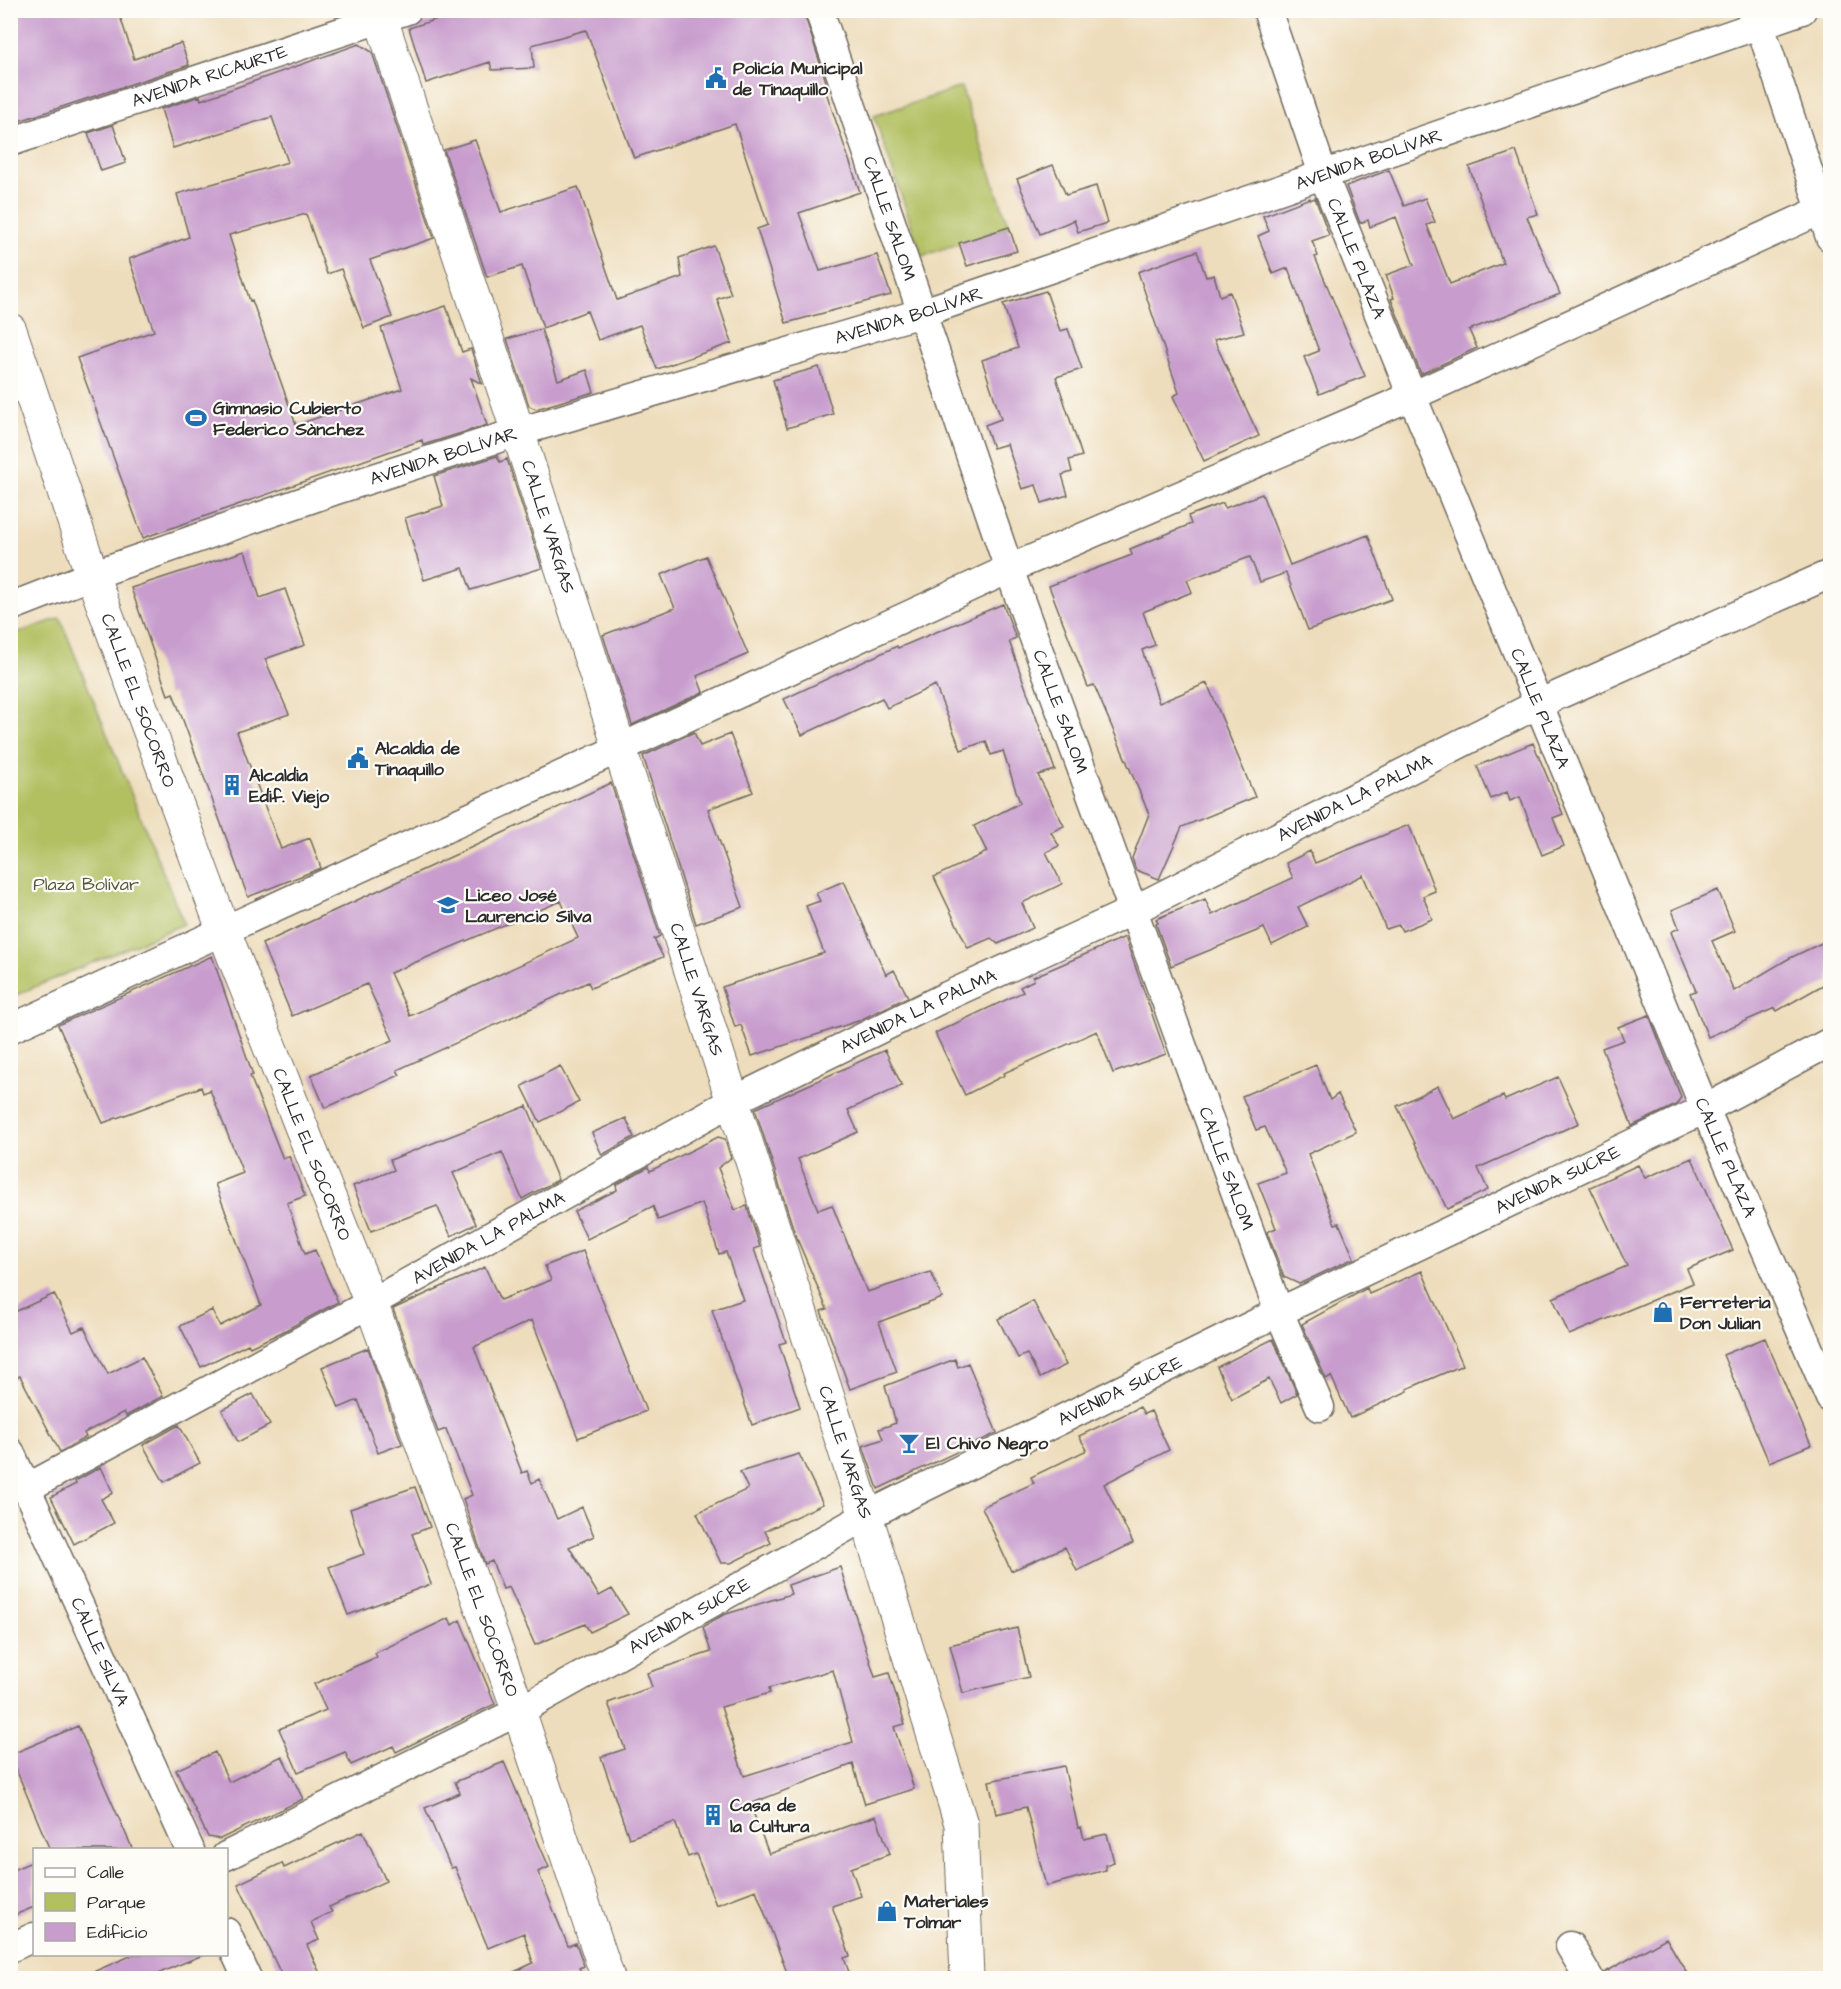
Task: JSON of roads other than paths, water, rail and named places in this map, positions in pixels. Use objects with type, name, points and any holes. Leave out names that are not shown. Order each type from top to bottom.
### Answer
[{"type":"street","name":"CALLE SALOM","points":[[819,10],[924,312],[1009,568],[1280,1312],[1320,1407]]},
{"type":"street","name":"CALLE PLAZA","points":[[1267,10],[1324,177],[1412,396],[1705,1110],[1830,1398]]},
{"type":"street","name":"AVENIDA BOLÍVAR","points":[[10,607],[93,575],[333,491],[518,432],[924,312],[1324,177],[1757,18],[1802,10]]},
{"type":"street","name":"AVENIDA RICAURTE","points":[[10,142],[388,13]]},
{"type":"street","name":"CALLE VARGAS","points":[[388,13],[518,432],[731,1102],[866,1516],[961,1824],[967,1978]]},
{"type":"street","points":[[1757,18],[1826,208],[1830,237]]},
{"type":"street","points":[[10,1029],[223,929],[619,750],[1009,568],[1412,396],[1826,208]]},
{"type":"street","name":"CALLE EL SOCORRO","points":[[10,330],[93,575],[223,929],[370,1303],[519,1711],[608,1978]]},
{"type":"street","name":"AVENIDA LA PALMA","points":[[27,1488],[370,1303],[731,1102],[946,996],[1132,910],[1538,704],[1830,574]]},
{"type":"street","name":"AVENIDA SUCRE","points":[[228,1855],[519,1711],[866,1516],[1280,1312],[1705,1110],[1830,1042]]},
{"type":"street","name":"CALLE SILVA","points":[[10,1452],[189,1848]]},
{"type":"street","points":[[228,1936],[247,1978]]},
{"type":"street","points":[[10,1948],[33,1937]]},
{"type":"street","points":[[1570,1946],[1589,1978]]},
{"type":"place","name":"Policía Municipal de Tinaquillo","points":[[716,78]]},
{"type":"place","name":"Gimnasio Cubierto Federico Sànchez","points":[[196,418]]},
{"type":"place","name":"Alcaldia de Tinaquillo","points":[[358,758]]},
{"type":"place","name":"Alcaldia Edif. Viejo","points":[[232,785]]},
{"type":"place","name":"Liceo José Laurencio Silva","points":[[448,905]]},
{"type":"place","name":"Ferreteria Don Julian","points":[[1663,1312]]},
{"type":"place","name":"El Chivo Negro","points":[[909,1443]]},
{"type":"place","name":"Casa de la Cultura","points":[[713,1815]]},
{"type":"place","name":"Materiales Tolmar","points":[[887,1911]]},
{"type":"park label","name":"Plaza Bolívar","points":[[86,884]]}]
